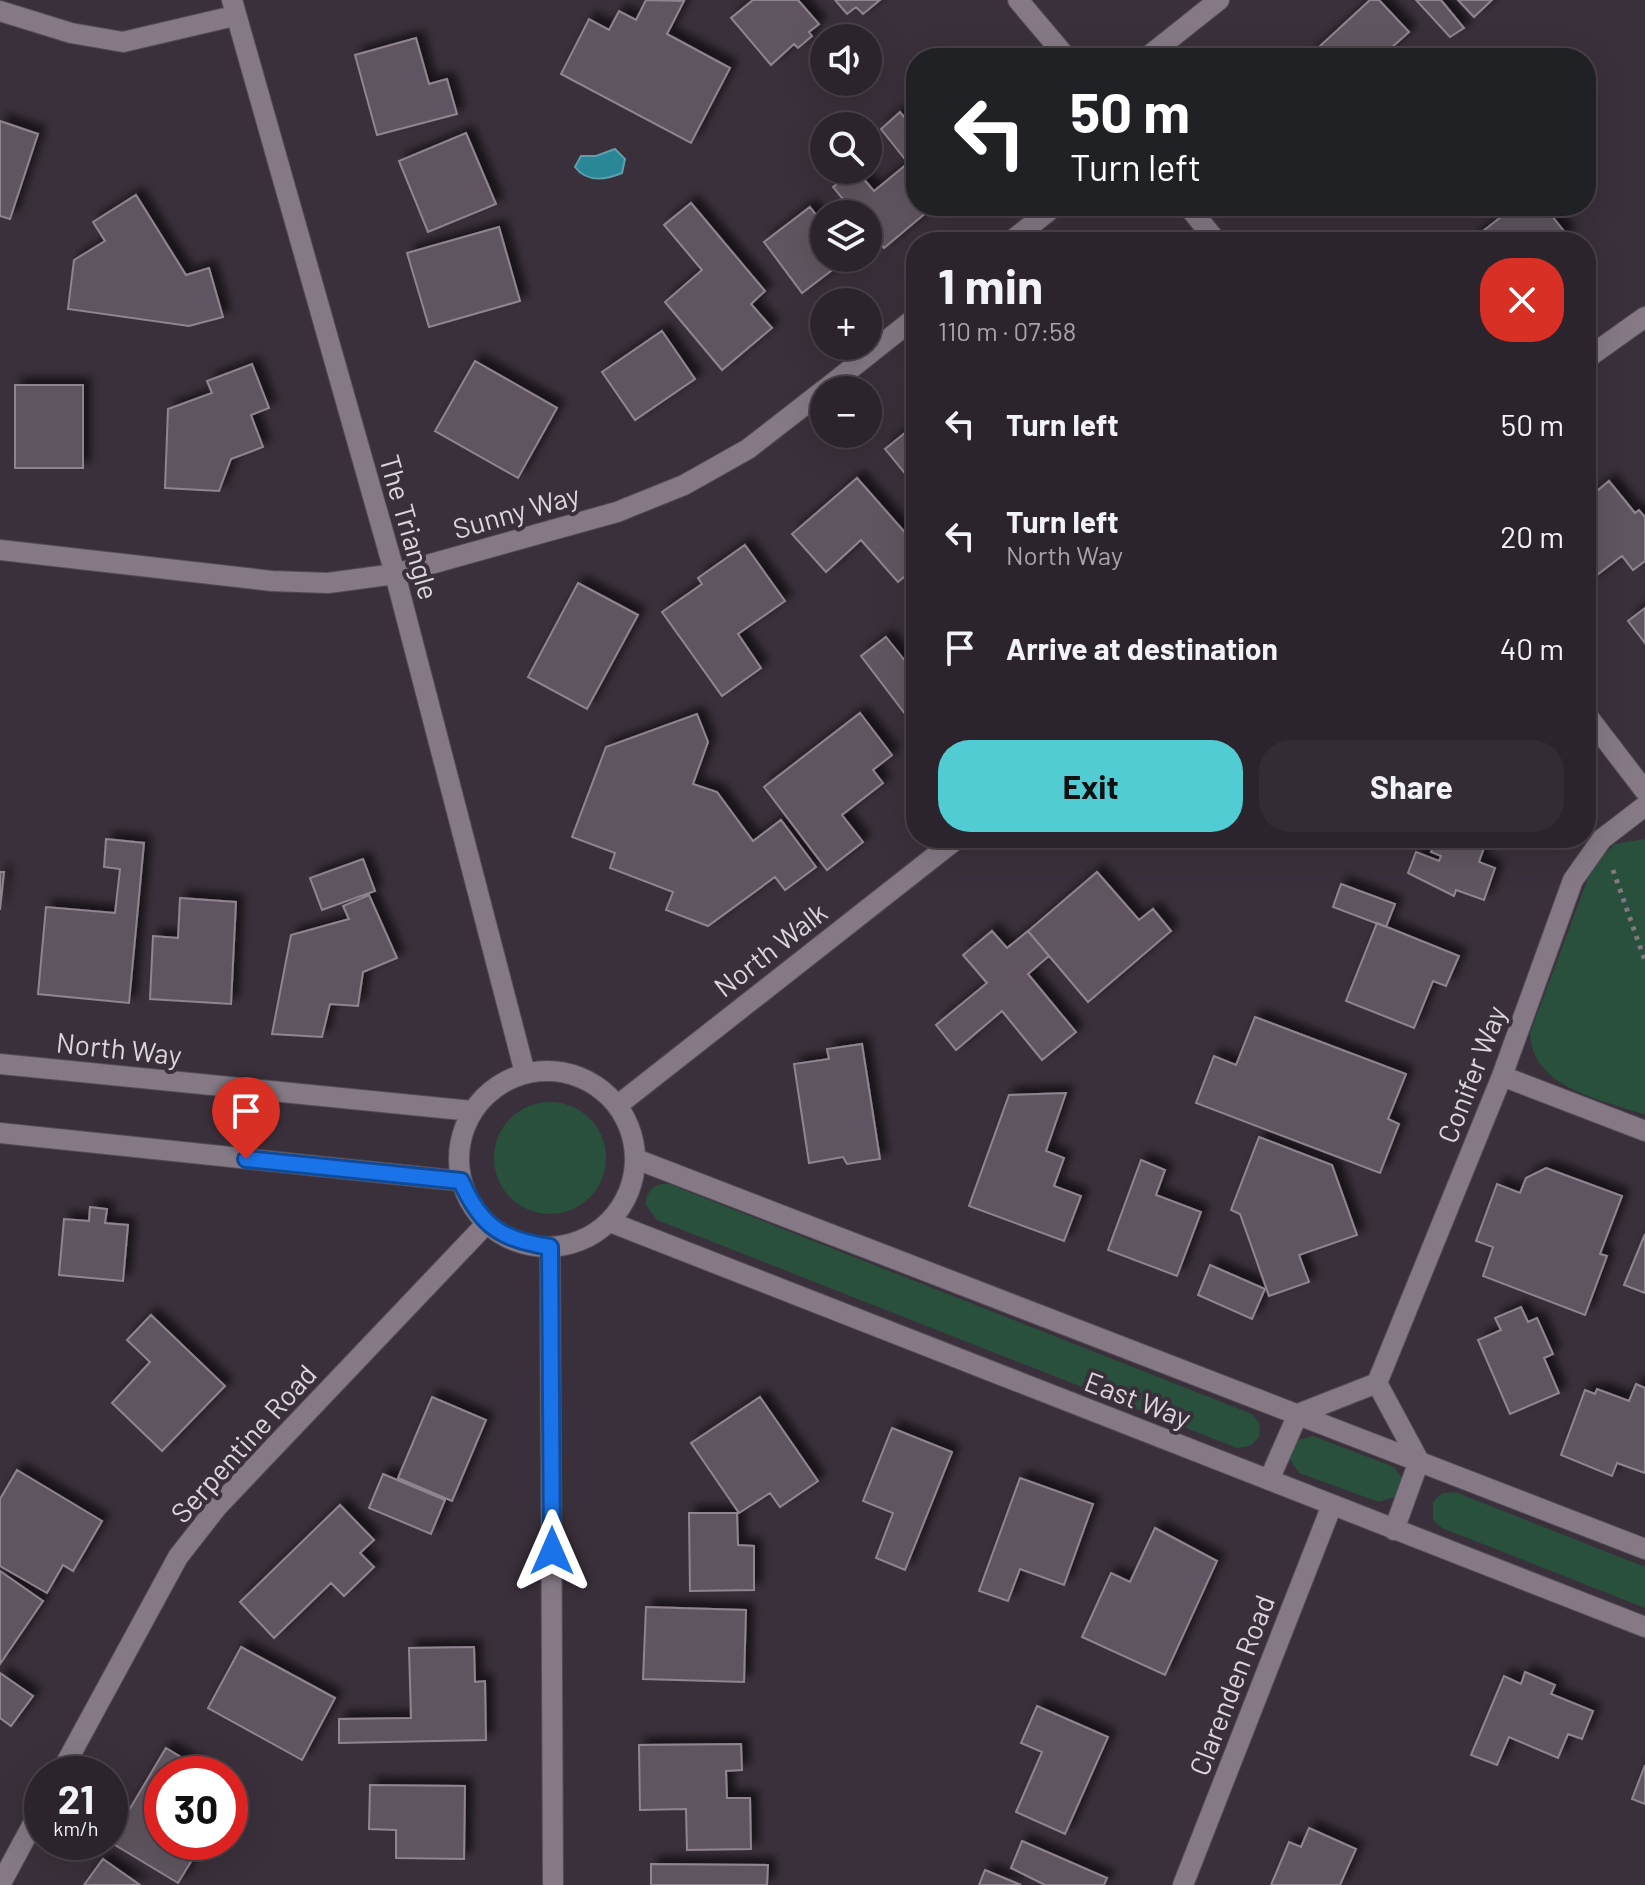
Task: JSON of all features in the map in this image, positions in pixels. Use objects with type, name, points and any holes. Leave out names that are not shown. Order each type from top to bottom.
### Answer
[{"type":"street","points":[[1018,0],[1059,48]]},
{"type":"street","points":[[1159,48],[1219,0]]},
{"type":"street","points":[[0,11],[71,33],[123,42],[233,8]]},
{"type":"street","name":"The Triangle","points":[[233,8],[395,574],[525,1073]]},
{"type":"street","points":[[1022,232],[1042,216]]},
{"type":"street","points":[[1196,216],[1209,232]]},
{"type":"street","points":[[1596,352],[1645,317]]},
{"type":"street","name":"Sunny Way","points":[[842,376],[906,325]]},
{"type":"street","name":"Sunny Way","points":[[0,550],[272,581],[328,583],[395,574],[617,512],[684,485],[748,449],[810,401]]},
{"type":"street","points":[[1596,727],[1645,791]]},
{"type":"street","name":"Conifer Way","points":[[1596,847],[1602,839],[1645,806]]},
{"type":"street","name":"North Walk","points":[[618,1105],[945,848]]},
{"type":"street","name":"Conifer Way","points":[[1377,1383],[1502,1076],[1573,880],[1596,848]]},
{"type":"street","name":"North Way","points":[[0,1064],[472,1111]]},
{"type":"street","points":[[559,1070],[592,1082],[618,1105],[632,1130],[636,1159],[630,1192],[610,1222],[583,1240],[550,1247],[516,1242],[487,1223],[471,1204],[461,1181],[460,1145],[472,1111],[495,1087],[525,1073],[559,1070]]},
{"type":"street","points":[[1502,1076],[1645,1131]]},
{"type":"street","points":[[0,1133],[461,1181]]},
{"type":"street","name":"East Way","points":[[636,1159],[1645,1549]]},
{"type":"street","name":"East Way","points":[[610,1222],[1645,1627]]},
{"type":"street","name":"Serpentine Road","points":[[70,1756],[178,1557],[217,1507],[487,1223]]},
{"type":"street","points":[[550,1247],[553,1885]]},
{"type":"street","points":[[1269,1480],[1298,1414],[1377,1383],[1419,1461],[1394,1530]]},
{"type":"street","name":"Clarenden Road","points":[[1183,1885],[1332,1505]]},
{"type":"street","points":[[0,1885],[24,1840]]},
{"type":"path","points":[[1602,839],[1645,961]]},
{"type":"green space","points":[[1645,839],[1645,1115],[1590,1097],[1556,1079],[1543,1067],[1534,1052],[1530,1033],[1593,865],[1615,844]]},
{"type":"green space","points":[[550,1102],[572,1106],[590,1118],[602,1136],[606,1158],[602,1180],[590,1198],[572,1210],[550,1214],[528,1210],[510,1198],[498,1180],[494,1158],[498,1136],[510,1118],[528,1106]]},
{"type":"green space","points":[[669,1184],[1252,1414],[1260,1424],[1259,1437],[1250,1446],[1237,1448],[657,1220],[646,1205],[647,1196],[655,1186]]},
{"type":"green space","points":[[1313,1436],[1394,1467],[1402,1478],[1397,1496],[1379,1502],[1299,1473],[1289,1458],[1295,1441]]},
{"type":"green space","points":[[1455,1492],[1645,1567],[1645,1608],[1442,1528],[1433,1520],[1433,1502],[1442,1493]]},
{"type":"water","points":[[615,149],[625,159],[622,173],[597,179],[585,176],[575,167],[581,156],[596,156]]},
{"type":"building","points":[[646,0],[684,1],[667,34],[730,68],[691,143],[561,74],[589,19],[609,30],[619,11],[636,20]]},
{"type":"building","points":[[753,0],[798,0],[819,24],[810,24],[810,38],[798,48],[794,44],[771,65],[731,18]]},
{"type":"building","points":[[835,0],[880,0],[863,14],[856,7],[847,14]]},
{"type":"building","points":[[1370,0],[1379,0],[1409,32],[1391,48],[1318,48]]},
{"type":"building","points":[[1416,0],[1441,0],[1464,28],[1450,37]]},
{"type":"building","points":[[1458,0],[1492,0],[1474,17]]},
{"type":"building","points":[[416,38],[429,84],[447,79],[457,114],[377,135],[355,55]]},
{"type":"building","points":[[900,112],[906,119],[906,160],[882,130]]},
{"type":"building","points":[[0,121],[38,134],[10,219],[0,216]]},
{"type":"building","points":[[466,133],[496,204],[428,232],[399,161]]},
{"type":"building","points":[[906,165],[906,216],[922,216],[884,248],[882,200],[844,200],[833,187],[837,184],[868,184],[874,191]]},
{"type":"building","points":[[136,195],[186,275],[209,268],[223,317],[189,326],[68,309],[74,260],[105,241],[93,222]]},
{"type":"building","points":[[691,203],[765,291],[751,304],[772,328],[722,370],[665,302],[702,270],[664,225]]},
{"type":"building","points":[[810,207],[810,272],[830,272],[802,293],[764,242]]},
{"type":"building","points":[[1502,216],[1552,216],[1565,232],[1482,232]]},
{"type":"building","points":[[499,227],[520,301],[429,327],[407,253]]},
{"type":"building","points":[[662,331],[695,379],[635,420],[602,372]]},
{"type":"building","points":[[475,361],[557,408],[518,478],[435,431]]},
{"type":"building","points":[[252,364],[269,408],[251,415],[263,447],[231,459],[219,491],[165,488],[168,409],[212,393],[207,381]]},
{"type":"building","points":[[15,385],[83,385],[83,468],[15,468]]},
{"type":"building","points":[[906,432],[906,475],[885,449]]},
{"type":"building","points":[[857,478],[906,534],[906,575],[898,582],[861,540],[826,572],[792,534]]},
{"type":"building","points":[[1609,481],[1635,513],[1639,510],[1645,517],[1645,561],[1633,570],[1622,556],[1596,576],[1596,492]]},
{"type":"building","points":[[745,545],[785,601],[738,634],[761,668],[722,696],[662,612],[702,584],[698,578]]},
{"type":"building","points":[[578,583],[638,615],[587,709],[528,677]]},
{"type":"building","points":[[1645,608],[1645,643],[1628,621]]},
{"type":"building","points":[[886,637],[906,662],[906,715],[861,656]]},
{"type":"building","points":[[860,713],[892,755],[873,770],[883,783],[842,815],[863,842],[827,870],[764,787]]},
{"type":"building","points":[[697,714],[708,742],[693,784],[717,792],[753,841],[781,820],[816,867],[785,890],[775,877],[708,926],[666,910],[673,892],[610,868],[615,853],[572,837],[606,747]]},
{"type":"building","points":[[106,839],[144,843],[129,1003],[38,994],[46,907],[115,913],[120,869],[104,867]]},
{"type":"building","points":[[1432,848],[1484,848],[1479,862],[1495,868],[1484,900],[1456,890],[1454,896],[1408,873],[1416,852],[1439,861],[1441,856],[1431,852]]},
{"type":"building","points":[[363,859],[375,891],[322,910],[310,878]]},
{"type":"building","points":[[0,872],[4,872],[0,910]]},
{"type":"building","points":[[1097,872],[1139,920],[1153,909],[1171,931],[1088,1002],[1028,931]]},
{"type":"building","points":[[1341,884],[1395,904],[1386,927],[1333,907]]},
{"type":"building","points":[[369,895],[397,958],[363,972],[358,1006],[330,1004],[322,1037],[272,1034],[291,935],[349,919],[343,906]]},
{"type":"building","points":[[180,898],[236,902],[231,1004],[150,999],[153,936],[178,938]]},
{"type":"building","points":[[1377,923],[1459,956],[1446,986],[1433,981],[1414,1028],[1346,1001]]},
{"type":"building","points":[[992,931],[1007,948],[1028,931],[1049,956],[1028,974],[1076,1032],[1042,1060],[1002,1011],[956,1050],[936,1025],[987,983],[963,955]]},
{"type":"building","points":[[1255,1017],[1406,1074],[1388,1119],[1399,1124],[1380,1173],[1196,1103],[1214,1056],[1236,1065]]},
{"type":"building","points":[[862,1044],[880,1159],[847,1164],[843,1157],[809,1163],[794,1064],[829,1059],[827,1049]]},
{"type":"building","points":[[1066,1093],[1046,1151],[1064,1158],[1054,1186],[1081,1196],[1064,1241],[969,1206],[1009,1095]]},
{"type":"building","points":[[1259,1137],[1332,1165],[1357,1235],[1299,1255],[1309,1282],[1269,1296],[1240,1214],[1231,1210]]},
{"type":"building","points":[[1141,1160],[1165,1170],[1156,1195],[1201,1212],[1177,1276],[1108,1250]]},
{"type":"building","points":[[1546,1168],[1622,1196],[1600,1254],[1607,1256],[1585,1315],[1483,1276],[1493,1247],[1476,1241],[1497,1184],[1520,1193],[1526,1178]]},
{"type":"building","points":[[90,1207],[107,1209],[105,1223],[128,1225],[123,1281],[59,1275],[64,1219],[89,1221]]},
{"type":"building","points":[[1645,1234],[1645,1293],[1624,1285]]},
{"type":"building","points":[[1210,1265],[1265,1289],[1252,1319],[1198,1295]]},
{"type":"building","points":[[1521,1307],[1528,1322],[1537,1318],[1553,1354],[1544,1358],[1559,1393],[1510,1414],[1478,1340],[1501,1330],[1495,1318]]},
{"type":"building","points":[[151,1315],[225,1386],[162,1451],[112,1403],[150,1362],[127,1340]]},
{"type":"building","points":[[1636,1384],[1645,1388],[1645,1473],[1617,1463],[1612,1476],[1561,1455],[1585,1390],[1595,1394],[1597,1389],[1629,1401]]},
{"type":"building","points":[[432,1397],[486,1420],[452,1501],[398,1478]]},
{"type":"building","points":[[760,1397],[818,1481],[780,1507],[770,1493],[739,1513],[691,1443]]},
{"type":"building","points":[[892,1428],[952,1452],[905,1570],[876,1558],[893,1513],[863,1501]]},
{"type":"building","points":[[17,1470],[102,1521],[73,1571],[63,1565],[47,1593],[0,1566],[0,1499]]},
{"type":"building","points":[[383,1474],[445,1500],[431,1534],[369,1508]]},
{"type":"building","points":[[1020,1478],[1093,1504],[1064,1585],[1020,1569],[1008,1601],[979,1591]]},
{"type":"building","points":[[340,1505],[374,1540],[360,1553],[374,1567],[344,1596],[331,1583],[274,1638],[240,1602]]},
{"type":"building","points":[[689,1513],[737,1513],[738,1545],[754,1546],[754,1590],[690,1591]]},
{"type":"building","points":[[1155,1528],[1217,1561],[1165,1675],[1082,1637],[1111,1573],[1130,1582]]},
{"type":"building","points":[[0,1571],[43,1601],[0,1664]]},
{"type":"building","points":[[646,1607],[746,1610],[744,1682],[643,1679]]},
{"type":"building","points":[[241,1647],[335,1698],[302,1760],[208,1708]]},
{"type":"building","points":[[474,1647],[475,1682],[485,1681],[486,1740],[339,1743],[339,1719],[411,1718],[409,1648]]},
{"type":"building","points":[[1525,1672],[1555,1685],[1551,1694],[1593,1711],[1582,1739],[1568,1734],[1558,1758],[1509,1737],[1497,1765],[1471,1755],[1504,1676],[1521,1684]]},
{"type":"building","points":[[0,1673],[33,1696],[11,1726],[0,1718]]},
{"type":"building","points":[[1037,1706],[1108,1737],[1065,1834],[1016,1812],[1042,1752],[1021,1743]]},
{"type":"building","points":[[741,1744],[742,1770],[726,1771],[727,1798],[750,1798],[751,1849],[687,1850],[686,1809],[640,1810],[639,1745]]},
{"type":"building","points":[[166,1748],[179,1756],[161,1756]]},
{"type":"building","points":[[1645,1765],[1645,1804],[1632,1799]]},
{"type":"building","points":[[144,1785],[144,1860],[192,1860],[178,1883],[128,1853],[128,1812]]},
{"type":"building","points":[[370,1785],[465,1786],[464,1859],[396,1858],[396,1830],[369,1829]]},
{"type":"building","points":[[1309,1828],[1356,1849],[1340,1885],[1271,1885],[1289,1842],[1301,1847]]},
{"type":"building","points":[[1022,1841],[1107,1878],[1104,1885],[1045,1885],[1011,1868]]},
{"type":"building","points":[[104,1860],[140,1885],[84,1885]]},
{"type":"building","points":[[651,1864],[768,1865],[767,1885],[651,1885]]},
{"type":"building","points":[[985,1870],[1021,1885],[979,1885]]},
{"type":"route","points":[[246,1159],[461,1181],[471,1204],[487,1223],[516,1242],[550,1247],[552,1551]]}]
